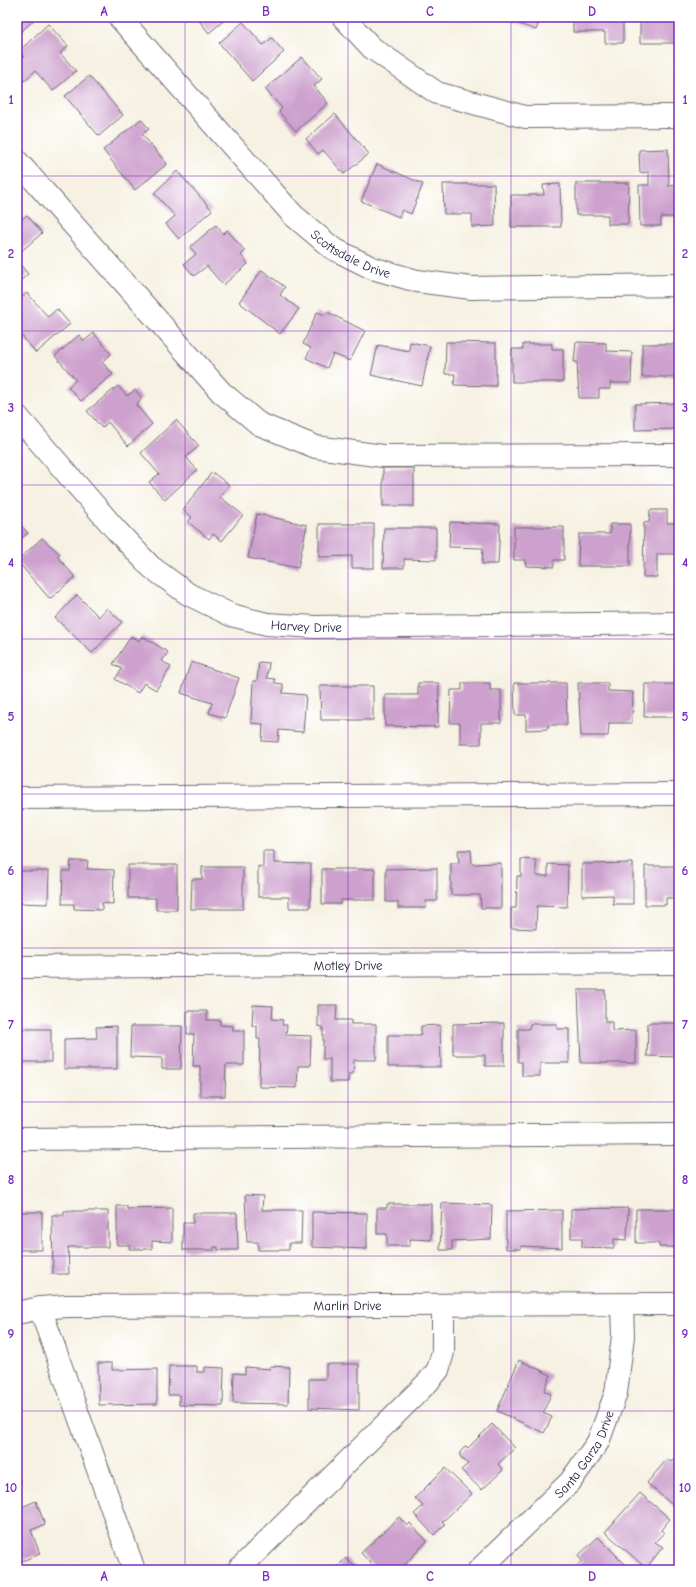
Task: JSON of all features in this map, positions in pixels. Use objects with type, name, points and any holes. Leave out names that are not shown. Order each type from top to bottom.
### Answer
[{"type":"street","name":"Scottsdale Drive","points":[[119,17],[293,215],[332,248],[372,268],[417,281],[471,288],[679,285]]},
{"type":"street","points":[[343,17],[372,48],[437,93],[525,117],[679,116]]},
{"type":"street","points":[[17,161],[221,392],[259,424],[316,448],[383,456],[679,455]]},
{"type":"street","name":"Harvey Drive","points":[[17,416],[151,568],[188,594],[231,615],[267,624],[315,627],[679,623]]},
{"type":"street","points":[[17,798],[679,794]]},
{"type":"street","name":"Motley Drive","points":[[17,967],[679,963]]},
{"type":"street","points":[[17,1139],[679,1134]]},
{"type":"street","name":"Marlin Drive","points":[[17,1313],[40,1308],[67,1306],[679,1304]]},
{"type":"street","points":[[238,1570],[428,1382],[438,1370],[443,1352],[443,1305]]},
{"type":"street","name":"Santa Garza Drive","points":[[479,1570],[570,1482],[598,1442],[616,1393],[623,1336],[622,1305]]},
{"type":"street","points":[[40,1308],[134,1570]]},
{"type":"building","points":[[17,17],[33,17],[35,19],[17,35]]},
{"type":"building","points":[[196,17],[228,17],[209,33]]},
{"type":"building","points":[[499,17],[541,17],[536,30]]},
{"type":"building","points":[[573,17],[623,17],[623,43],[605,43],[605,32],[573,32]]},
{"type":"building","points":[[640,17],[679,17],[679,43],[640,43]]},
{"type":"building","points":[[243,22],[263,45],[272,38],[284,52],[252,81],[219,43]]},
{"type":"building","points":[[48,24],[68,46],[60,53],[76,71],[53,91],[35,71],[24,81],[17,73],[17,62],[24,57],[19,51]]},
{"type":"building","points":[[302,57],[322,79],[314,86],[328,103],[296,131],[279,112],[282,108],[265,89]]},
{"type":"building","points":[[89,76],[123,115],[99,136],[65,96]]},
{"type":"building","points":[[335,114],[369,154],[344,174],[323,150],[318,154],[306,139]]},
{"type":"building","points":[[141,119],[149,129],[142,134],[167,164],[135,190],[103,150]]},
{"type":"building","points":[[668,149],[669,186],[679,185],[679,217],[661,217],[661,226],[640,226],[639,185],[649,185],[649,172],[640,173],[639,150]]},
{"type":"building","points":[[377,164],[423,184],[411,214],[402,210],[399,217],[361,201]]},
{"type":"building","points":[[177,171],[212,210],[179,239],[166,224],[175,216],[154,193]]},
{"type":"building","points":[[576,183],[629,183],[628,224],[608,224],[608,215],[576,215]]},
{"type":"building","points":[[443,184],[494,184],[495,226],[472,227],[472,214],[444,214]]},
{"type":"building","points":[[560,184],[561,227],[511,227],[511,195],[544,195],[543,185]]},
{"type":"building","points":[[27,215],[42,233],[17,255],[17,224]]},
{"type":"building","points":[[216,225],[223,234],[227,230],[245,251],[241,255],[248,264],[223,285],[207,266],[194,276],[184,264],[196,254],[190,247]]},
{"type":"building","points":[[17,261],[28,274],[17,284]]},
{"type":"building","points":[[262,270],[285,287],[280,295],[299,309],[280,334],[239,302]]},
{"type":"building","points":[[27,293],[48,317],[57,309],[70,324],[36,353],[17,330],[17,302]]},
{"type":"building","points":[[317,312],[325,315],[327,312],[365,331],[350,361],[333,354],[327,368],[306,358],[311,348],[303,344]]},
{"type":"building","points":[[94,333],[111,354],[102,362],[113,374],[81,401],[68,387],[76,380],[55,356],[79,335],[84,341]]},
{"type":"building","points":[[410,342],[430,346],[422,386],[371,375],[378,345],[409,351]]},
{"type":"building","points":[[446,342],[496,343],[496,386],[454,385],[455,374],[445,374]]},
{"type":"building","points":[[576,342],[606,343],[606,351],[632,352],[631,383],[610,383],[610,389],[599,389],[599,398],[579,398],[577,362],[574,362]]},
{"type":"building","points":[[523,344],[552,344],[552,349],[563,349],[563,382],[512,382],[512,349],[523,349]]},
{"type":"building","points":[[642,344],[679,344],[679,377],[642,377]]},
{"type":"building","points":[[118,386],[127,396],[135,390],[142,398],[136,405],[152,424],[128,446],[108,422],[102,428],[87,411]]},
{"type":"building","points":[[679,403],[679,429],[635,430],[635,404]]},
{"type":"building","points":[[176,420],[199,446],[186,457],[197,470],[165,500],[149,482],[159,474],[141,453]]},
{"type":"building","points":[[383,468],[414,468],[414,506],[383,506]]},
{"type":"building","points":[[212,472],[229,485],[220,497],[243,515],[222,541],[213,534],[209,539],[188,522],[192,517],[183,510]]},
{"type":"building","points":[[650,510],[667,510],[667,523],[679,523],[679,565],[676,565],[677,554],[657,554],[657,577],[643,577],[644,522],[649,523]]},
{"type":"building","points":[[257,514],[307,525],[298,568],[248,558]]},
{"type":"building","points":[[17,521],[28,533],[17,542]]},
{"type":"building","points":[[450,522],[500,524],[498,564],[482,564],[483,548],[449,547]]},
{"type":"building","points":[[319,524],[374,524],[374,568],[352,568],[352,556],[319,557]]},
{"type":"building","points":[[610,524],[630,524],[630,566],[578,566],[579,534],[610,534]]},
{"type":"building","points":[[514,527],[564,527],[564,560],[554,560],[554,567],[526,566],[525,560],[514,560]]},
{"type":"building","points":[[384,528],[436,528],[436,560],[404,559],[404,568],[383,568]]},
{"type":"building","points":[[42,538],[60,554],[57,556],[75,577],[50,599],[17,561]]},
{"type":"building","points":[[77,595],[99,617],[107,608],[122,622],[92,653],[55,618]]},
{"type":"building","points":[[131,636],[139,641],[142,636],[168,652],[162,661],[171,667],[156,690],[144,683],[138,693],[115,679],[122,669],[113,664]]},
{"type":"building","points":[[191,662],[239,678],[225,718],[209,713],[212,703],[181,693]]},
{"type":"building","points":[[259,662],[269,663],[267,678],[275,679],[275,683],[283,684],[283,693],[306,695],[303,732],[279,730],[278,742],[262,741],[263,724],[251,723],[253,681],[257,681]]},
{"type":"building","points":[[418,683],[439,683],[438,727],[385,726],[385,695],[418,695]]},
{"type":"building","points":[[462,683],[490,683],[490,690],[501,690],[501,723],[481,723],[481,744],[460,744],[460,723],[450,723],[451,690],[462,690]]},
{"type":"building","points":[[514,683],[566,683],[567,725],[548,725],[548,729],[526,730],[526,715],[515,715]]},
{"type":"building","points":[[578,683],[608,683],[608,691],[633,692],[632,723],[609,723],[608,736],[581,736]]},
{"type":"building","points":[[645,684],[679,684],[679,717],[644,717]]},
{"type":"building","points":[[320,686],[373,686],[373,720],[321,720]]},
{"type":"building","points":[[458,850],[471,850],[472,864],[501,863],[501,908],[481,908],[480,895],[451,895],[451,863],[459,863]]},
{"type":"building","points":[[263,851],[274,851],[274,863],[311,864],[310,908],[289,908],[289,897],[258,897],[258,866],[263,867]]},
{"type":"building","points":[[521,859],[536,860],[536,876],[548,876],[548,864],[568,865],[567,907],[537,906],[536,929],[511,928],[511,908],[516,908],[517,876],[521,876]]},
{"type":"building","points":[[71,861],[88,861],[87,869],[114,870],[113,904],[102,903],[102,910],[74,909],[74,904],[62,904],[63,871],[70,871]]},
{"type":"building","points":[[633,863],[633,904],[613,904],[613,895],[582,896],[582,864]]},
{"type":"building","points":[[128,865],[177,865],[177,910],[156,910],[156,898],[128,898]]},
{"type":"building","points":[[645,866],[679,866],[679,898],[666,898],[666,905],[645,905]]},
{"type":"building","points":[[202,867],[243,867],[243,909],[191,909],[192,879],[202,879]]},
{"type":"building","points":[[437,868],[437,901],[426,901],[426,908],[398,908],[398,902],[386,902],[386,869]]},
{"type":"building","points":[[322,869],[375,869],[375,900],[341,900],[341,904],[322,904]]},
{"type":"building","points":[[17,871],[49,871],[48,904],[17,903]]},
{"type":"building","points":[[578,990],[605,990],[605,1022],[612,1022],[612,1031],[636,1030],[636,1063],[581,1063]]},
{"type":"building","points":[[253,1005],[273,1006],[272,1019],[283,1020],[282,1025],[287,1025],[286,1035],[311,1036],[310,1066],[298,1066],[297,1088],[259,1087],[260,1039],[257,1039],[257,1026],[252,1026]]},
{"type":"building","points":[[318,1005],[337,1005],[336,1020],[351,1020],[351,1024],[376,1024],[376,1060],[354,1060],[353,1074],[349,1074],[348,1082],[330,1082],[330,1059],[323,1059],[323,1027],[318,1026]]},
{"type":"building","points":[[187,1011],[207,1011],[207,1020],[220,1020],[220,1025],[233,1026],[233,1031],[244,1031],[244,1065],[226,1065],[225,1096],[200,1096],[200,1066],[193,1066],[194,1034],[187,1034]]},
{"type":"building","points":[[504,1023],[504,1066],[485,1066],[485,1055],[453,1055],[453,1024]]},
{"type":"building","points":[[648,1023],[679,1023],[679,1057],[647,1056]]},
{"type":"building","points":[[530,1024],[557,1024],[557,1029],[569,1029],[569,1063],[540,1063],[540,1076],[522,1076],[522,1062],[518,1062],[518,1029],[529,1029]]},
{"type":"building","points":[[440,1025],[441,1067],[388,1067],[388,1035],[421,1035],[421,1026]]},
{"type":"building","points":[[117,1026],[117,1069],[64,1069],[64,1039],[97,1038],[96,1027]]},
{"type":"building","points":[[131,1026],[182,1026],[181,1069],[162,1069],[162,1058],[130,1057]]},
{"type":"building","points":[[17,1029],[51,1029],[51,1062],[21,1062],[20,1074],[17,1074]]},
{"type":"building","points":[[245,1195],[263,1196],[262,1210],[302,1210],[301,1243],[289,1243],[289,1250],[258,1250],[258,1242],[247,1242]]},
{"type":"building","points":[[17,1203],[21,1203],[21,1212],[42,1212],[42,1250],[17,1250]]},
{"type":"building","points":[[442,1203],[492,1205],[491,1239],[452,1241],[452,1250],[440,1250]]},
{"type":"building","points":[[387,1204],[431,1204],[431,1240],[410,1239],[410,1246],[387,1246],[387,1234],[377,1234],[377,1208],[387,1208]]},
{"type":"building","points":[[117,1206],[127,1206],[127,1209],[172,1208],[172,1242],[152,1241],[152,1249],[129,1249],[130,1245],[117,1245]]},
{"type":"building","points":[[628,1208],[627,1240],[614,1239],[614,1248],[582,1247],[582,1238],[571,1238],[571,1209]]},
{"type":"building","points":[[636,1209],[679,1209],[679,1247],[659,1247],[659,1243],[636,1243]]},
{"type":"building","points":[[562,1210],[562,1248],[521,1246],[521,1249],[506,1249],[506,1211]]},
{"type":"building","points":[[64,1211],[108,1211],[108,1247],[68,1247],[69,1274],[53,1274],[52,1215],[64,1215]]},
{"type":"building","points":[[312,1212],[367,1213],[367,1249],[312,1247]]},
{"type":"building","points":[[193,1213],[237,1213],[238,1250],[218,1250],[218,1247],[214,1247],[214,1250],[183,1250],[183,1223],[193,1223]]},
{"type":"building","points":[[519,1360],[551,1375],[544,1391],[551,1394],[543,1413],[552,1417],[544,1433],[497,1411]]},
{"type":"building","points":[[98,1363],[112,1363],[112,1370],[157,1369],[157,1404],[99,1405]]},
{"type":"building","points":[[326,1364],[359,1364],[359,1410],[309,1408],[309,1379],[326,1379]]},
{"type":"building","points":[[169,1366],[197,1366],[197,1372],[205,1372],[205,1367],[224,1368],[223,1406],[179,1405],[179,1395],[168,1395]]},
{"type":"building","points":[[270,1366],[289,1367],[288,1404],[233,1403],[234,1373],[245,1374],[245,1367],[270,1369]]},
{"type":"building","points":[[492,1424],[515,1448],[498,1464],[503,1470],[482,1490],[461,1470],[468,1464],[460,1456],[460,1452],[466,1446],[468,1448]]},
{"type":"building","points":[[679,1453],[678,1510],[647,1483],[667,1459],[671,1462]]},
{"type":"building","points":[[445,1468],[472,1494],[442,1522],[445,1524],[434,1535],[414,1514],[423,1506],[415,1498]]},
{"type":"building","points":[[17,1472],[21,1483],[17,1484]]},
{"type":"building","points":[[640,1493],[670,1519],[661,1530],[664,1533],[655,1542],[663,1547],[646,1568],[605,1532]]},
{"type":"building","points":[[36,1501],[45,1525],[31,1530],[40,1554],[17,1563],[17,1509]]},
{"type":"building","points":[[399,1517],[407,1526],[410,1523],[427,1541],[400,1570],[377,1570],[361,1553]]},
{"type":"building","points":[[598,1537],[629,1568],[627,1570],[572,1570],[582,1561],[578,1556]]},
{"type":"building","points":[[346,1558],[358,1570],[334,1570]]}]
